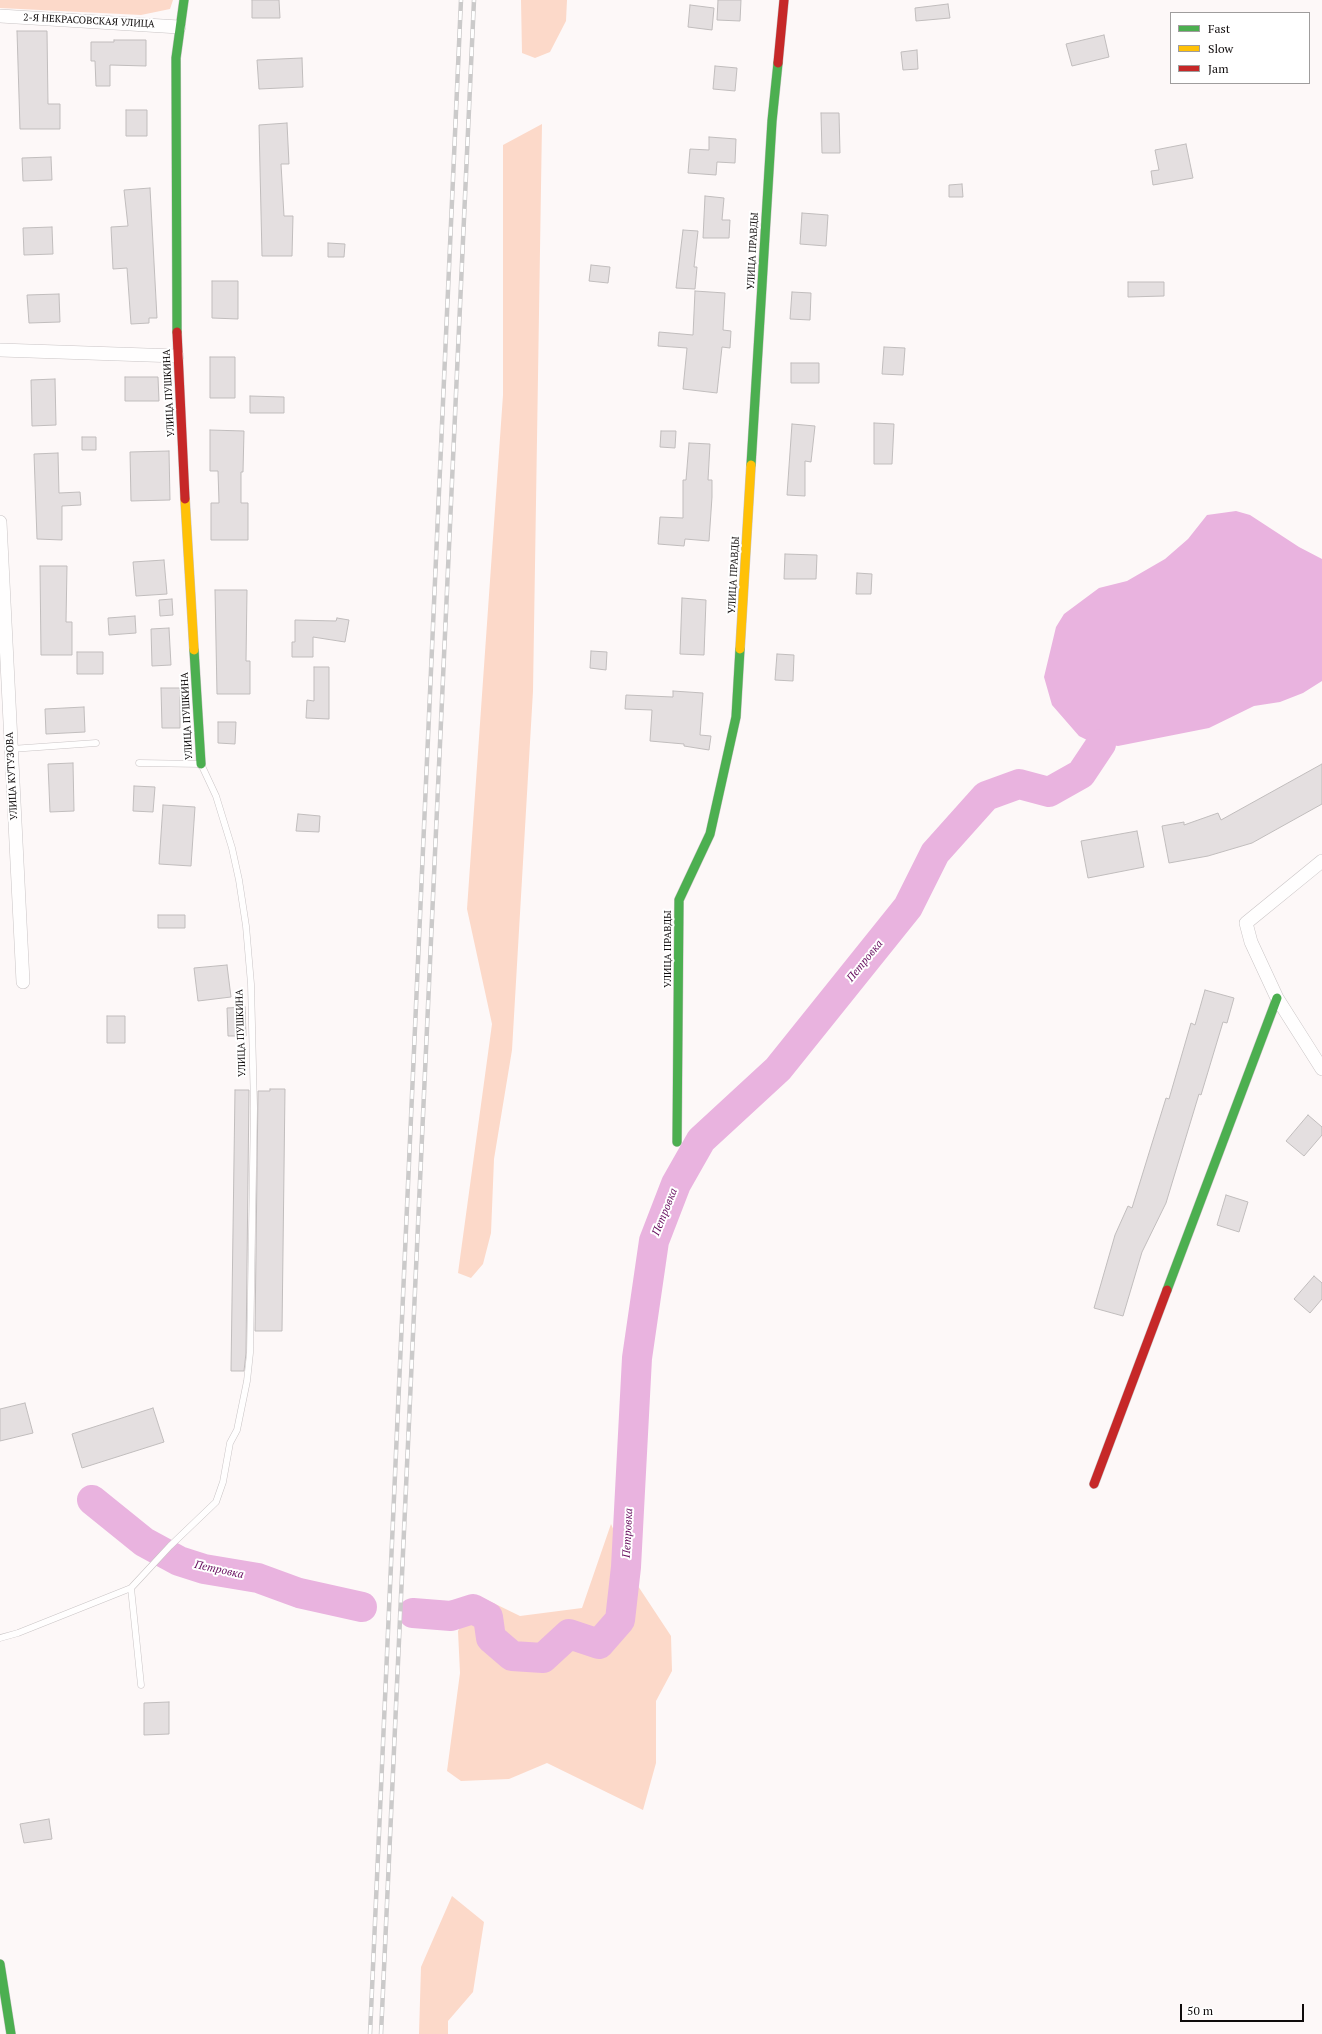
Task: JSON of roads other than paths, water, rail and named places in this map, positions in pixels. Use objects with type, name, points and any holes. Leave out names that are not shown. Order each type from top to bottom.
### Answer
[{"type":"street","name":"УЛИЦА ПУШКИНА","points":[[184,0],[179,27],[176,58],[177,356],[201,764]]},
{"type":"street","name":"УЛИЦА ПРАВДЫ","points":[[677,1142],[679,900],[710,834],[736,717],[772,120],[784,0]]},
{"type":"street","name":"2-Я НЕКРАСОВСКАЯ УЛИЦА","points":[[0,16],[179,27]]},
{"type":"street","points":[[0,350],[177,356]]},
{"type":"street","name":"УЛИЦА КУТУЗОВА","points":[[0,522],[5,749],[23,982]]},
{"type":"street","points":[[1322,861],[1246,923],[1251,942],[1277,998],[1322,1069]]},
{"type":"street","points":[[1094,1484],[1277,998]]},
{"type":"street","points":[[0,1964],[11,2034]]},
{"type":"lane","points":[[5,749],[96,743]]},
{"type":"lane","points":[[139,763],[201,764]]},
{"type":"lane","name":"УЛИЦА ПУШКИНА","points":[[131,1588],[170,1546],[216,1502],[223,1482],[230,1443],[237,1430],[247,1381],[250,1353],[254,1108],[251,984],[246,926],[232,848],[216,796],[201,764]]},
{"type":"lane","points":[[0,1638],[18,1633],[131,1588],[141,1685]]},
{"type":"waterway","name":"Петровка","points":[[413,1613],[451,1616],[473,1609],[488,1617],[491,1638],[512,1656],[543,1658],[569,1634],[599,1644],[620,1620],[626,1567],[637,1358],[654,1241],[676,1184],[701,1140],[778,1069],[908,907],[935,853],[986,796],[1019,784],[1049,792],[1081,774],[1101,744]]},
{"type":"waterway","name":"Петровка","points":[[92,1500],[144,1542],[179,1561],[204,1569],[258,1578],[299,1593],[362,1607]]},
{"type":"railway","points":[[370,2034],[461,0]]},
{"type":"railway","points":[[381,2034],[474,0]]}]
